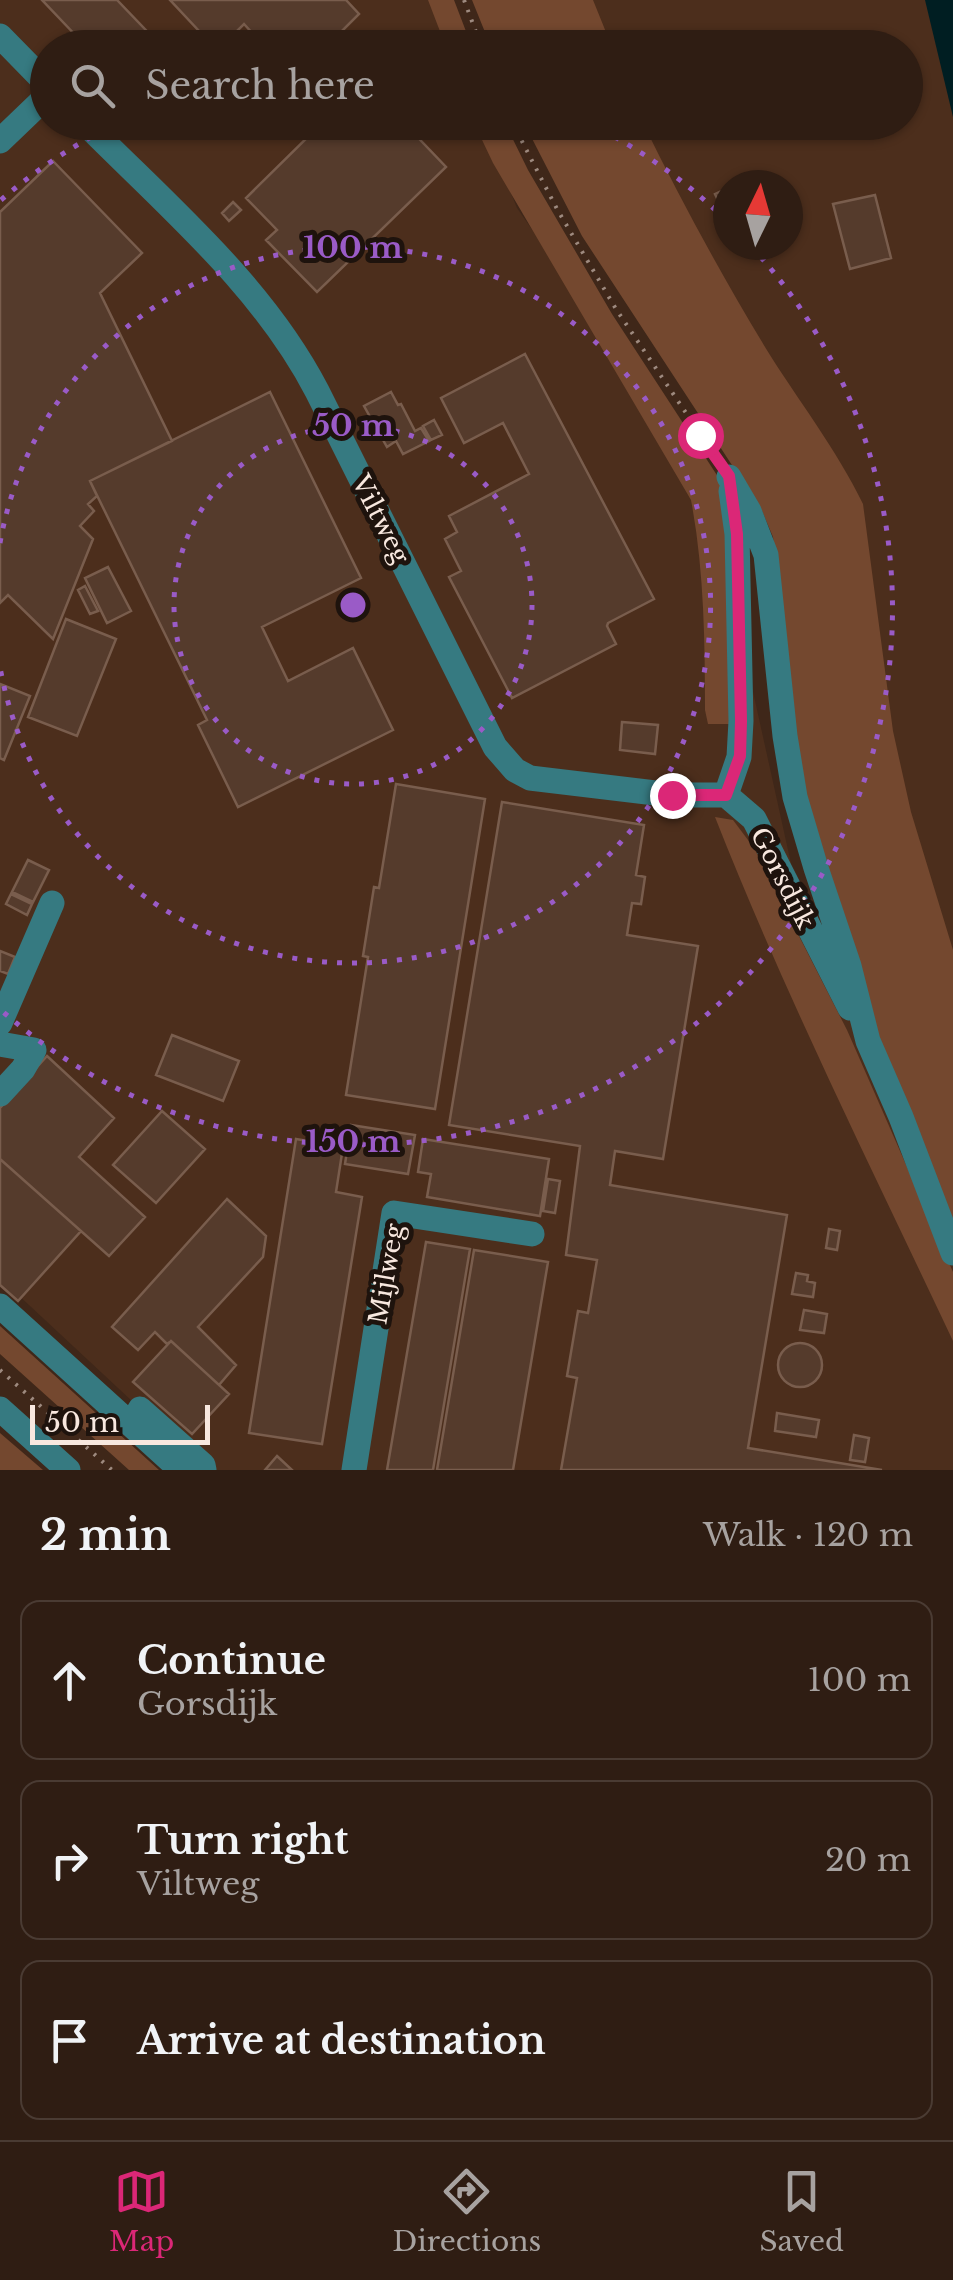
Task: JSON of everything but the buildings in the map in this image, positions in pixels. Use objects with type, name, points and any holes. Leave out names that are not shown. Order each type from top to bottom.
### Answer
[{"type":"street","points":[[0,36],[30,67]]},
{"type":"street","points":[[0,140],[30,112]]},
{"type":"street","name":"Viltweg","points":[[102,140],[242,282],[291,345],[495,747],[515,770],[530,778],[672,795],[726,795]]},
{"type":"street","points":[[726,795],[740,756],[741,721],[737,534],[729,476]]},
{"type":"street","name":"Gorsdijk","points":[[729,476],[766,555],[795,796],[849,966],[868,1041]]},
{"type":"street","name":"Gorsdijk","points":[[726,795],[754,820],[868,1041],[953,1253]]},
{"type":"street","points":[[0,1023],[52,902]]},
{"type":"street","points":[[0,1044],[34,1050],[0,1094]]},
{"type":"street","name":"Mijlweg","points":[[354,1470],[394,1213],[532,1234]]},
{"type":"street","points":[[0,1306],[181,1470]]},
{"type":"street","points":[[128,1420],[140,1408],[204,1470]]},
{"type":"street","points":[[0,1409],[68,1470]]},
{"type":"path","points":[[464,0],[475,30]]},
{"type":"path","points":[[521,140],[616,309],[729,476]]},
{"type":"path","points":[[0,1370],[112,1470]]},
{"type":"shaded area","points":[[0,0],[436,0],[447,30],[30,30],[30,140],[490,140],[517,208],[706,479],[794,877],[953,1211],[953,1470],[206,1470],[0,1278]]},
{"type":"shaded area","points":[[428,0],[454,0],[465,30],[439,30]]},
{"type":"shaded area","points":[[472,0],[593,0],[605,30],[484,30]]},
{"type":"shaded area","points":[[578,0],[942,0],[953,51],[953,953],[629,140],[923,140],[923,30],[589,30]]},
{"type":"shaded area","points":[[482,140],[513,140],[612,314],[724,486],[733,724],[708,724],[705,710],[701,578],[691,500]]},
{"type":"shaded area","points":[[533,140],[652,140],[713,260],[863,504],[893,731],[911,812],[953,950],[953,1232],[880,1066],[802,782],[773,537],[762,511],[582,236]]},
{"type":"shaded area","points":[[715,817],[733,820],[754,848],[847,1030],[953,1272],[953,1341],[799,1015]]},
{"type":"shaded area","points":[[0,1326],[159,1470],[129,1470],[0,1354]]},
{"type":"shaded area","points":[[0,1433],[43,1470],[0,1470]]},
{"type":"water","points":[[925,0],[953,0],[953,117]]},
{"type":"route","points":[[672,795],[726,795],[740,756],[737,534],[729,476],[700,435]]}]
